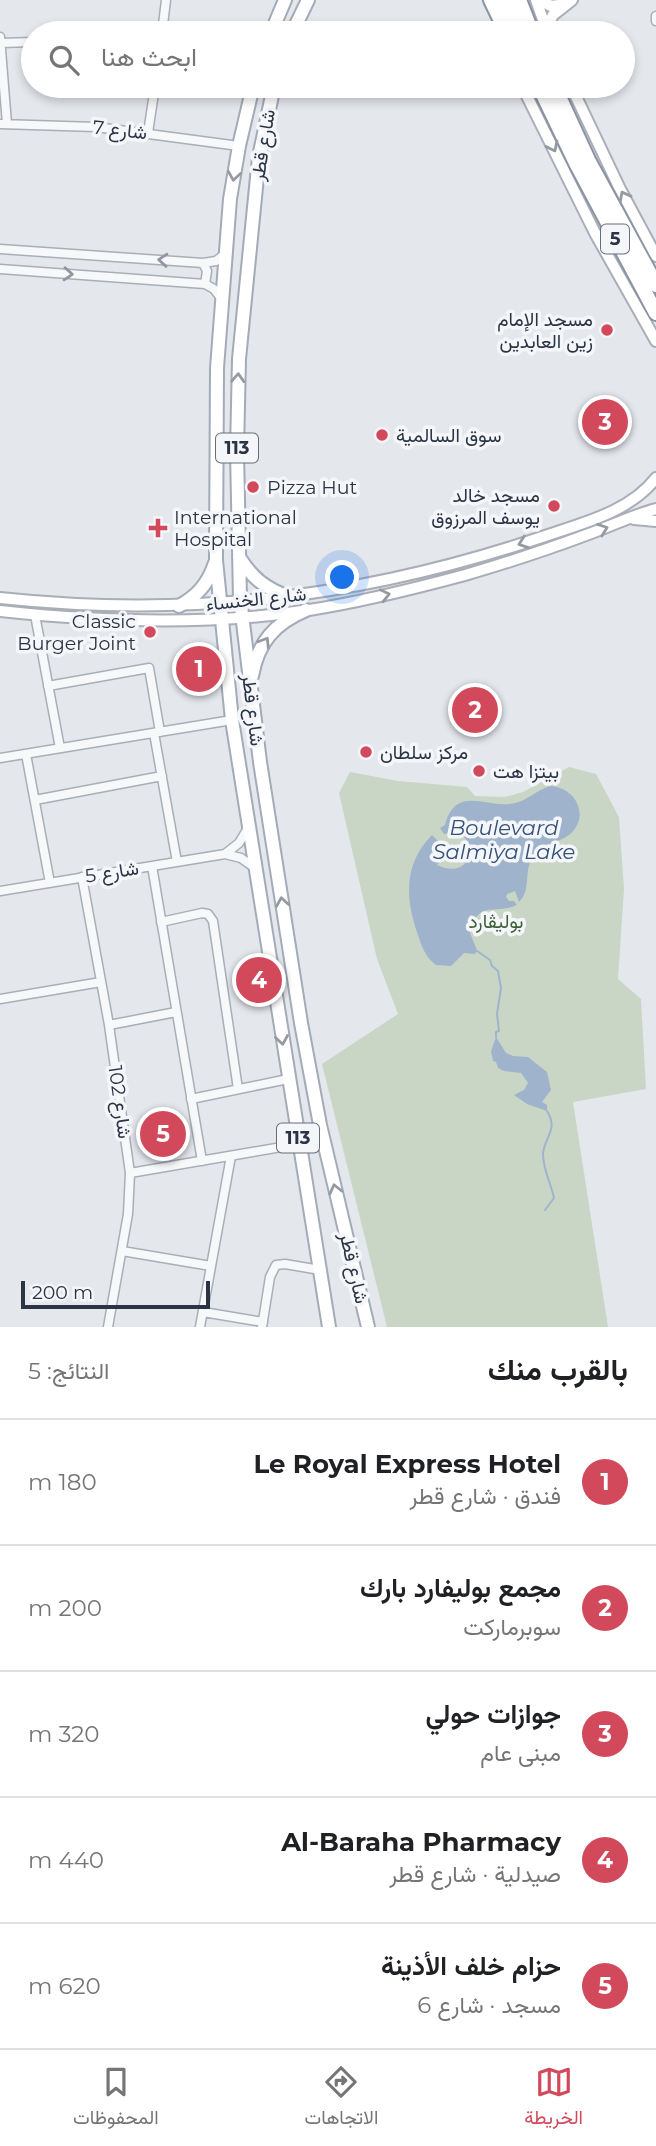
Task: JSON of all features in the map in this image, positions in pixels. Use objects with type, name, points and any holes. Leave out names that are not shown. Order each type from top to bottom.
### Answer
[{"type":"highway","points":[[489,0],[500,21]]},
{"type":"highway","points":[[506,0],[514,21]]},
{"type":"highway","points":[[519,0],[527,21]]},
{"type":"highway","name":"5","points":[[547,98],[582,175],[656,313]]},
{"type":"highway","name":"5","points":[[549,98],[588,160],[656,285]]},
{"type":"main road","points":[[276,21],[285,0]]},
{"type":"main road","points":[[298,21],[308,0]]},
{"type":"main road","points":[[489,0],[495,21]]},
{"type":"main road","points":[[538,0],[551,6],[569,2]]},
{"type":"main road","points":[[538,0],[544,21]]},
{"type":"main road","points":[[550,21],[552,15],[569,2]]},
{"type":"main road","name":"شارع قطر","points":[[250,98],[230,200],[217,368],[216,559],[236,749],[329,1327]]},
{"type":"main road","name":"شارع قطر","points":[[271,98],[259,157],[242,326],[238,416],[240,603],[260,762],[296,993],[320,1125],[368,1327]]},
{"type":"main road","points":[[528,98],[595,233],[656,341]]},
{"type":"main road","points":[[577,98],[619,187],[656,256]]},
{"type":"main road","points":[[217,368],[222,377],[223,413],[226,416],[238,416]]},
{"type":"main road","name":"شارع الخنساء","points":[[0,598],[102,606],[179,606],[240,603],[367,583],[480,558],[611,512],[644,492],[656,478]]},
{"type":"main road","name":"شارع الخنساء","points":[[0,611],[152,620],[242,617],[306,610],[370,599],[465,575],[548,550],[656,509]]},
{"type":"main road","points":[[631,519],[656,521]]},
{"type":"main road","points":[[239,556],[247,571],[259,583],[273,592],[289,597]]},
{"type":"main road","points":[[179,606],[203,587],[216,559]]},
{"type":"main road","points":[[251,693],[256,657],[264,641],[283,622],[306,610]]},
{"type":"main road","points":[[236,749],[241,765],[246,769],[255,768],[260,762]]},
{"type":"main road","points":[[242,787],[248,782],[256,786],[268,812]]},
{"type":"main road","points":[[263,922],[274,952],[281,953],[288,943]]},
{"type":"main road","points":[[272,978],[277,969],[285,970],[296,993]]},
{"type":"street","points":[[163,21],[166,0]]},
{"type":"street","points":[[656,16],[656,21]]},
{"type":"street","points":[[0,37],[4,124]]},
{"type":"street","points":[[1,43],[21,42]]},
{"type":"street","points":[[149,133],[153,98]]},
{"type":"street","name":"شارع 7","points":[[4,124],[96,127],[239,146]]},
{"type":"street","points":[[0,249],[204,263],[216,261],[227,251]]},
{"type":"street","points":[[204,263],[207,271],[205,284]]},
{"type":"street","points":[[0,268],[205,284],[218,293],[223,303]]},
{"type":"street","points":[[35,615],[60,748]]},
{"type":"street","points":[[48,686],[149,668],[162,776],[177,862]]},
{"type":"street","points":[[0,758],[232,720]]},
{"type":"street","points":[[26,754],[50,883]]},
{"type":"street","points":[[34,800],[162,776]]},
{"type":"street","points":[[225,854],[239,843],[248,828]]},
{"type":"street","points":[[225,854],[241,858],[255,868]]},
{"type":"street","name":"شارع 5","points":[[0,891],[225,854]]},
{"type":"street","points":[[152,866],[202,1161]]},
{"type":"street","name":"شارع 102","points":[[82,877],[109,1025],[130,1173],[128,1214],[108,1327]]},
{"type":"street","points":[[161,922],[202,913],[208,914],[213,921],[238,1089]]},
{"type":"street","points":[[0,999],[101,982]]},
{"type":"street","points":[[109,1025],[176,1012]]},
{"type":"street","points":[[191,1099],[288,1079]]},
{"type":"street","points":[[130,1173],[299,1144]]},
{"type":"street","points":[[200,1327],[231,1156]]},
{"type":"street","points":[[122,1251],[211,1266]]},
{"type":"street","points":[[203,1312],[262,1325],[270,1277],[276,1265],[320,1270]]},
{"type":"green space","name":"بوليڤارد","points":[[569,767],[596,774],[619,817],[624,889],[618,979],[641,999],[646,1089],[573,1102],[608,1327],[387,1327],[322,1064],[398,1014],[377,959],[339,793],[350,772],[398,781],[467,787],[475,796],[505,797],[523,792]]},
{"type":"water","name":"Boulevard Salmiya Lake","points":[[550,786],[567,792],[578,804],[580,812],[576,828],[569,835],[537,852],[528,868],[523,897],[519,902],[515,891],[507,894],[509,901],[514,901],[517,905],[488,910],[477,916],[470,933],[477,950],[475,954],[464,953],[451,966],[436,965],[422,946],[410,906],[409,881],[416,857],[423,846],[432,835],[440,843],[437,851],[440,861],[437,865],[450,869],[460,867],[467,861],[469,845],[465,838],[456,834],[444,834],[440,828],[445,825],[450,812],[457,805],[465,801],[515,803]]},
{"type":"water","points":[[496,1037],[506,1053],[528,1057],[547,1072],[551,1090],[542,1102],[547,1105],[547,1111],[527,1104],[514,1095],[524,1090],[528,1083],[521,1073],[504,1071],[493,1061],[491,1051]]},
{"type":"waterway","points":[[477,951],[490,960],[498,971],[501,988],[497,1014],[499,1031],[496,1032],[496,1037]]},
{"type":"waterway","points":[[545,1210],[554,1198],[543,1160],[552,1123],[547,1111]]},
{"type":"place","name":"مسجد الإمام زين العابدين","points":[[607,330]]},
{"type":"place","name":"جوازات حولي","points":[[605,422]]},
{"type":"place","name":"سوق السالمية","points":[[382,435]]},
{"type":"place","name":"Pizza Hut","points":[[253,487]]},
{"type":"place","name":"مسجد خالد يوسف المرزوق","points":[[554,506]]},
{"type":"place","name":"International Hospital","points":[[158,528]]},
{"type":"place","name":"Classic Burger Joint","points":[[150,632]]},
{"type":"place","name":"Le Royal Express Hotel","points":[[199,669]]},
{"type":"place","name":"مجمع بوليفارد بارك","points":[[475,710]]},
{"type":"place","name":"مركز سلطان","points":[[366,752]]},
{"type":"place","name":"بيتزا هت","points":[[479,771]]},
{"type":"place","name":"Al-Baraha Pharmacy","points":[[259,980]]},
{"type":"place","name":"حزام خلف الأذينة","points":[[163,1134]]}]
